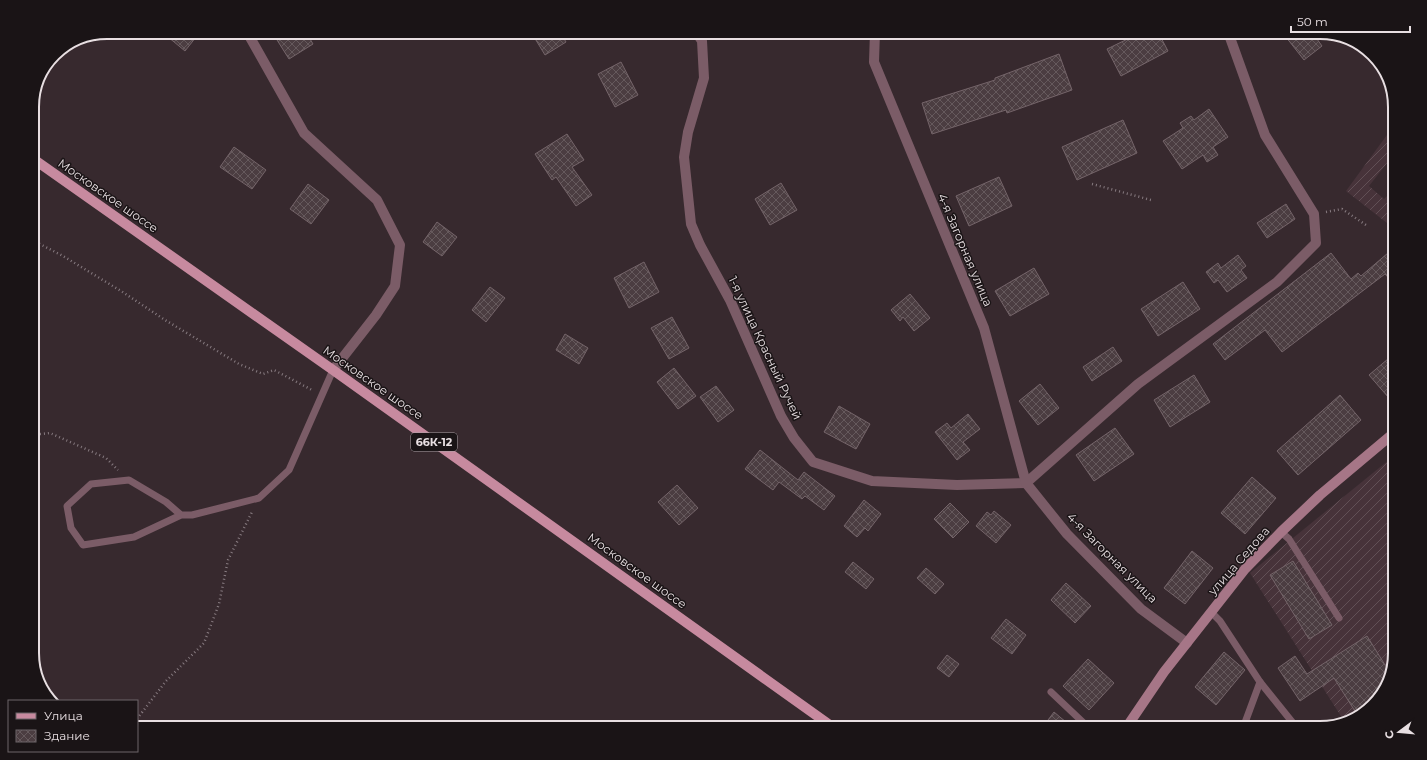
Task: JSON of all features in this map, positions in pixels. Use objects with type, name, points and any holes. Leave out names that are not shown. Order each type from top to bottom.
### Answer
[{"type":"main road","name":"Московское шоссе","points":[[39,163],[333,370],[824,721]]},
{"type":"street","points":[[251,39],[304,132],[377,200],[400,245],[395,286],[376,315],[333,370]]},
{"type":"street","name":"1-я улица Красный Ручей","points":[[701,39],[704,78],[688,132],[684,156],[691,224],[700,245],[730,300],[781,416],[794,438],[813,462],[872,481],[957,485],[1026,483]]},
{"type":"street","name":"4-я Загорная улица","points":[[875,39],[874,62],[984,328],[1026,483],[1067,534],[1141,609],[1176,633],[1187,643]]},
{"type":"street","points":[[1026,483],[1138,384],[1277,282],[1316,243],[1314,214],[1265,135],[1231,39]]},
{"type":"street","name":"улица Седова","points":[[1131,721],[1164,672],[1245,569],[1320,495],[1388,438]]},
{"type":"lane","points":[[181,515],[166,502],[129,480],[91,484],[67,506],[71,528],[83,545],[134,537],[181,515],[192,515],[259,498],[289,470],[333,370]]},
{"type":"lane","points":[[1281,532],[1288,539],[1340,618]]},
{"type":"lane","points":[[1211,612],[1220,621],[1260,682],[1291,721]]},
{"type":"lane","points":[[1246,721],[1260,682]]},
{"type":"lane","points":[[1050,692],[1081,721]]},
{"type":"path","points":[[1092,184],[1151,200]]},
{"type":"path","points":[[1314,214],[1342,209],[1366,225]]},
{"type":"path","points":[[39,244],[121,291],[165,320],[239,364],[263,374],[274,370],[322,395]]},
{"type":"path","points":[[39,434],[50,432],[106,458],[129,480]]},
{"type":"path","points":[[138,718],[166,681],[204,643],[219,604],[228,560],[259,498]]},
{"type":"shaded area","points":[[1388,134],[1388,162],[1369,186],[1384,199],[1388,195],[1388,222],[1387,223],[1346,191]]},
{"type":"shaded area","points":[[1388,461],[1387,666],[1377,691],[1358,710],[1342,717],[1250,573]]},
{"type":"building","points":[[170,39],[194,39],[185,51]]},
{"type":"building","points":[[276,39],[310,39],[313,44],[289,59]]},
{"type":"building","points":[[535,39],[564,39],[566,42],[545,55]]},
{"type":"building","points":[[1128,39],[1162,39],[1168,51],[1121,76],[1107,49]]},
{"type":"building","points":[[1288,39],[1317,39],[1322,46],[1304,60]]},
{"type":"building","points":[[1059,54],[1072,90],[1007,113],[1006,110],[932,134],[922,103],[995,80],[995,78]]},
{"type":"building","points":[[621,62],[638,95],[615,107],[598,74]]},
{"type":"building","points":[[1209,109],[1228,137],[1213,147],[1218,155],[1207,162],[1203,155],[1182,169],[1163,141],[1183,128],[1180,123],[1191,116],[1194,120]]},
{"type":"building","points":[[1123,120],[1137,153],[1077,180],[1062,147]]},
{"type":"building","points":[[567,134],[584,160],[572,167],[592,195],[576,206],[556,177],[552,180],[535,154]]},
{"type":"building","points":[[234,147],[266,170],[252,189],[220,167]]},
{"type":"building","points":[[999,177],[1012,206],[969,226],[956,196]]},
{"type":"building","points":[[781,183],[797,210],[770,225],[755,199]]},
{"type":"building","points":[[308,184],[329,200],[311,224],[290,209]]},
{"type":"building","points":[[1286,204],[1295,219],[1267,238],[1257,223]]},
{"type":"building","points":[[437,222],[457,237],[442,256],[423,242]]},
{"type":"building","points":[[1331,253],[1351,279],[1358,273],[1361,276],[1388,253],[1388,277],[1385,274],[1282,352],[1265,330],[1225,360],[1213,344]]},
{"type":"building","points":[[1238,255],[1246,266],[1241,270],[1247,278],[1227,292],[1218,280],[1214,283],[1206,272],[1218,263],[1221,268]]},
{"type":"building","points":[[644,262],[659,292],[629,308],[614,278]]},
{"type":"building","points":[[1034,268],[1049,294],[1010,316],[995,291]]},
{"type":"building","points":[[1183,282],[1200,309],[1158,336],[1141,309]]},
{"type":"building","points":[[490,287],[505,298],[486,322],[472,310]]},
{"type":"building","points":[[910,294],[930,318],[914,331],[903,317],[900,321],[891,310]]},
{"type":"building","points":[[672,317],[689,348],[669,359],[651,328]]},
{"type":"building","points":[[565,334],[588,348],[579,364],[556,350]]},
{"type":"building","points":[[1113,347],[1122,361],[1092,381],[1083,367]]},
{"type":"building","points":[[1388,359],[1388,397],[1369,375]]},
{"type":"building","points":[[674,368],[696,396],[678,409],[657,382]]},
{"type":"building","points":[[1194,375],[1210,402],[1170,427],[1154,400]]},
{"type":"building","points":[[1040,384],[1059,408],[1038,425],[1019,401]]},
{"type":"building","points":[[716,386],[734,410],[718,422],[700,397]]},
{"type":"building","points":[[1340,395],[1361,420],[1298,475],[1277,451]]},
{"type":"building","points":[[839,406],[870,424],[856,449],[824,432]]},
{"type":"building","points":[[968,414],[980,429],[963,442],[970,450],[957,460],[935,432],[947,423],[951,428]]},
{"type":"building","points":[[1115,428],[1134,454],[1094,481],[1076,455]]},
{"type":"building","points":[[760,450],[798,480],[804,472],[835,496],[824,510],[805,496],[802,499],[779,482],[773,490],[745,469]]},
{"type":"building","points":[[1252,477],[1276,498],[1245,534],[1221,513]]},
{"type":"building","points":[[677,485],[698,508],[679,525],[658,502]]},
{"type":"building","points":[[864,500],[881,514],[868,531],[865,528],[857,537],[844,526]]},
{"type":"building","points":[[950,503],[969,522],[953,538],[934,519]]},
{"type":"building","points":[[994,511],[1011,525],[996,543],[976,526],[987,512],[991,515]]},
{"type":"building","points":[[1192,551],[1213,568],[1185,604],[1164,588]]},
{"type":"building","points":[[1293,561],[1332,625],[1309,639],[1270,575]]},
{"type":"building","points":[[853,562],[874,579],[866,589],[845,572]]},
{"type":"building","points":[[926,568],[944,584],[935,594],[917,578]]},
{"type":"building","points":[[1066,583],[1091,606],[1075,623],[1051,600]]},
{"type":"building","points":[[1006,619],[1026,635],[1012,654],[991,638]]},
{"type":"building","points":[[1367,636],[1387,667],[1377,691],[1365,704],[1355,711],[1334,678],[1300,701],[1278,668],[1295,656],[1307,674]]},
{"type":"building","points":[[1224,652],[1245,670],[1216,705],[1195,687]]},
{"type":"building","points":[[947,655],[959,664],[949,677],[937,668]]},
{"type":"building","points":[[1088,659],[1114,683],[1089,710],[1063,686]]},
{"type":"building","points":[[1054,712],[1065,721],[1047,721]]}]
